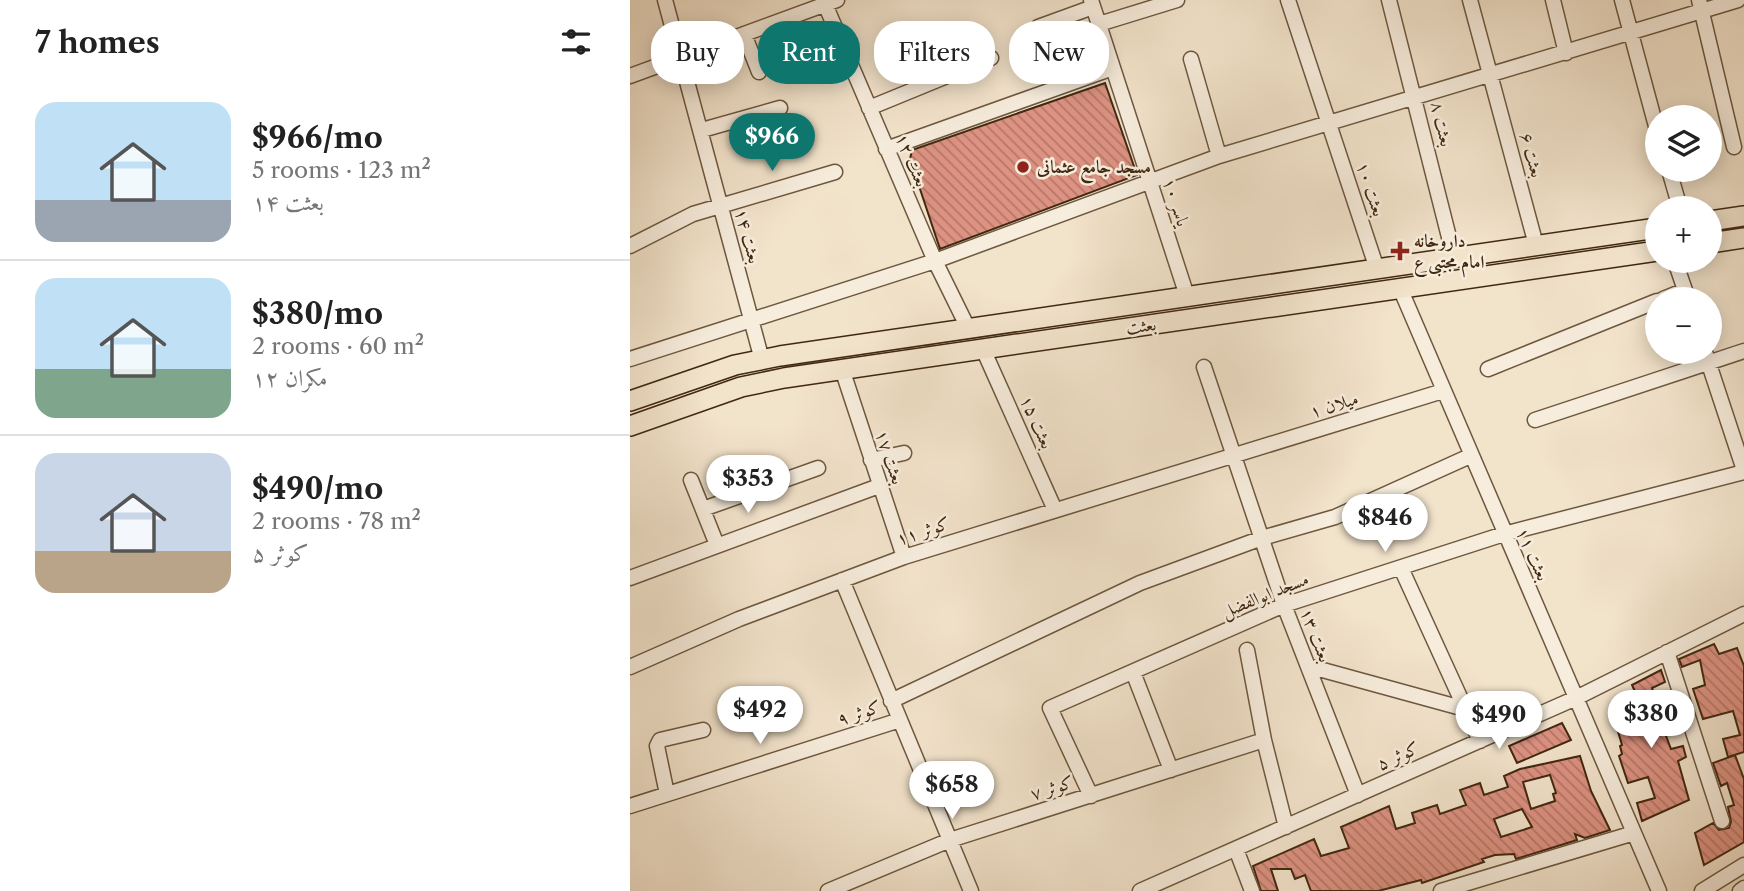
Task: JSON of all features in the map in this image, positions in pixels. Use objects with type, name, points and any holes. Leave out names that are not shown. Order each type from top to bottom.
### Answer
[{"type":"main road","points":[[1722,219],[1744,216]]},
{"type":"main road","name":"بعثت","points":[[630,401],[735,365],[762,360],[922,334],[1645,230]]},
{"type":"main road","points":[[1722,241],[1744,238]]},
{"type":"main road","name":"بعثت","points":[[630,426],[741,387],[842,369],[1645,253]]},
{"type":"main road","points":[[922,334],[925,357]]},
{"type":"street","name":"بعثت ۱۴","points":[[665,0],[671,21]]},
{"type":"street","points":[[1109,21],[1177,0]]},
{"type":"street","name":"بعثت ۱۰","points":[[1288,0],[1377,269]]},
{"type":"street","name":"بعثت ۸","points":[[1389,0],[1454,257]]},
{"type":"street","name":"بعثت ۶","points":[[1470,0],[1536,245]]},
{"type":"street","points":[[1553,0],[1566,53]]},
{"type":"street","points":[[1622,0],[1650,105]]},
{"type":"street","points":[[630,359],[752,323],[935,261],[1219,156],[1630,34],[1700,6],[1738,0]]},
{"type":"street","points":[[758,69],[744,34],[831,2]]},
{"type":"street","name":"بعثت ۱۲","points":[[831,2],[886,149],[968,328]]},
{"type":"street","points":[[1052,21],[1092,4]]},
{"type":"street","name":"یاسر ۱۰","points":[[1092,4],[1098,21]]},
{"type":"street","points":[[1700,6],[1734,147]]},
{"type":"street","name":"یاسر ۱۰","points":[[1109,53],[1187,296]]},
{"type":"street","points":[[1191,59],[1219,156]]},
{"type":"street","points":[[630,76],[651,68]]},
{"type":"street","points":[[886,149],[1114,68]]},
{"type":"street","name":"بعثت ۱۴","points":[[689,84],[762,360]]},
{"type":"street","points":[[869,108],[928,84]]},
{"type":"street","points":[[702,130],[780,108]]},
{"type":"street","points":[[630,246],[693,215],[835,172]]},
{"type":"street","name":"بعثت ۱۱","points":[[1400,288],[1659,891]]},
{"type":"street","points":[[1488,369],[1645,306]]},
{"type":"street","name":"بعثت ۱۵","points":[[983,349],[1055,510]]},
{"type":"street","points":[[1722,355],[1744,351]]},
{"type":"street","points":[[1535,420],[1688,364]]},
{"type":"street","points":[[1709,364],[1744,471]]},
{"type":"street","name":"بعثت ۱۳","points":[[1204,367],[1284,605],[1358,795]]},
{"type":"street","name":"بعثت ۱۷","points":[[842,369],[904,557]]},
{"type":"street","name":"میلان ۱","points":[[1235,455],[1443,391]]},
{"type":"street","points":[[871,460],[904,453]]},
{"type":"street","name":"کوثر ۱۱","points":[[630,667],[739,619],[904,557],[1235,455]]},
{"type":"street","points":[[891,701],[1140,583],[1262,538],[1335,517],[1470,456]]},
{"type":"street","points":[[703,509],[818,468]]},
{"type":"street","name":"مسجد ابوالفضل","points":[[1091,796],[1050,708],[1284,605],[1504,534],[1744,471]]},
{"type":"street","points":[[691,480],[717,545]]},
{"type":"street","points":[[630,578],[879,486]]},
{"type":"street","points":[[1401,568],[1480,741]]},
{"type":"street","points":[[842,580],[971,891]]},
{"type":"street","name":"کوثر ۵","points":[[1140,891],[1576,698],[1744,614]]},
{"type":"street","points":[[1247,650],[1264,740],[1286,827]]},
{"type":"street","points":[[1667,652],[1722,821]]},
{"type":"street","points":[[1308,666],[1465,709]]},
{"type":"street","points":[[1133,672],[1171,770]]},
{"type":"street","name":"کوثر ۹","points":[[630,806],[900,720]]},
{"type":"street","points":[[667,794],[657,746],[660,740],[703,730]]},
{"type":"street","name":"کوثر ۷","points":[[828,891],[950,840],[1264,740]]},
{"type":"street","points":[[1441,891],[1634,834]]},
{"type":"street","points":[[1236,849],[1252,891]]},
{"type":"street","points":[[1702,891],[1744,865]]},
{"type":"building","name":"مسجد جامع عثمانی","points":[[1105,84],[1137,175],[940,249],[910,159],[912,150]]},
{"type":"building","points":[[1714,644],[1719,654],[1737,648],[1744,666],[1744,752],[1728,757],[1723,739],[1740,735],[1733,711],[1703,719],[1693,689],[1705,685],[1700,660],[1682,667],[1679,659]]},
{"type":"building","points":[[1661,670],[1665,682],[1652,688],[1661,715],[1665,713],[1669,727],[1663,728],[1671,749],[1683,746],[1686,757],[1678,761],[1689,800],[1642,821],[1637,803],[1655,798],[1648,777],[1628,783],[1619,756],[1622,754],[1622,745],[1614,718],[1632,709],[1631,696],[1636,694],[1632,685]]},
{"type":"building","points":[[1562,723],[1571,740],[1517,763],[1509,746]]},
{"type":"building","points":[[1735,755],[1744,779],[1744,842],[1704,865],[1695,833],[1713,823],[1719,830],[1729,828],[1731,822],[1728,807],[1734,805],[1727,783],[1721,786],[1713,763]]},
{"type":"building","points":[[1580,756],[1591,791],[1610,830],[1585,838],[1575,834],[1577,840],[1516,859],[1514,854],[1495,855],[1482,859],[1484,862],[1422,883],[1421,880],[1378,891],[1311,891],[1305,875],[1295,879],[1291,869],[1271,869],[1278,891],[1261,891],[1253,866],[1314,839],[1321,856],[1349,848],[1341,827],[1389,806],[1396,829],[1415,823],[1412,813],[1437,805],[1440,814],[1466,805],[1460,790],[1480,783],[1484,795],[1508,787],[1504,776],[1520,769]],"holes":[[[1550,775],[1556,793],[1553,794],[1555,801],[1531,809],[1523,782]],[[1522,809],[1532,827],[1501,837],[1494,819]]]},
{"type":"place","name":"مسجد جامع عثمانی","points":[[1023,167]]},
{"type":"place","name":"داروخانه امام مجتبی ع","points":[[1400,251]]}]
